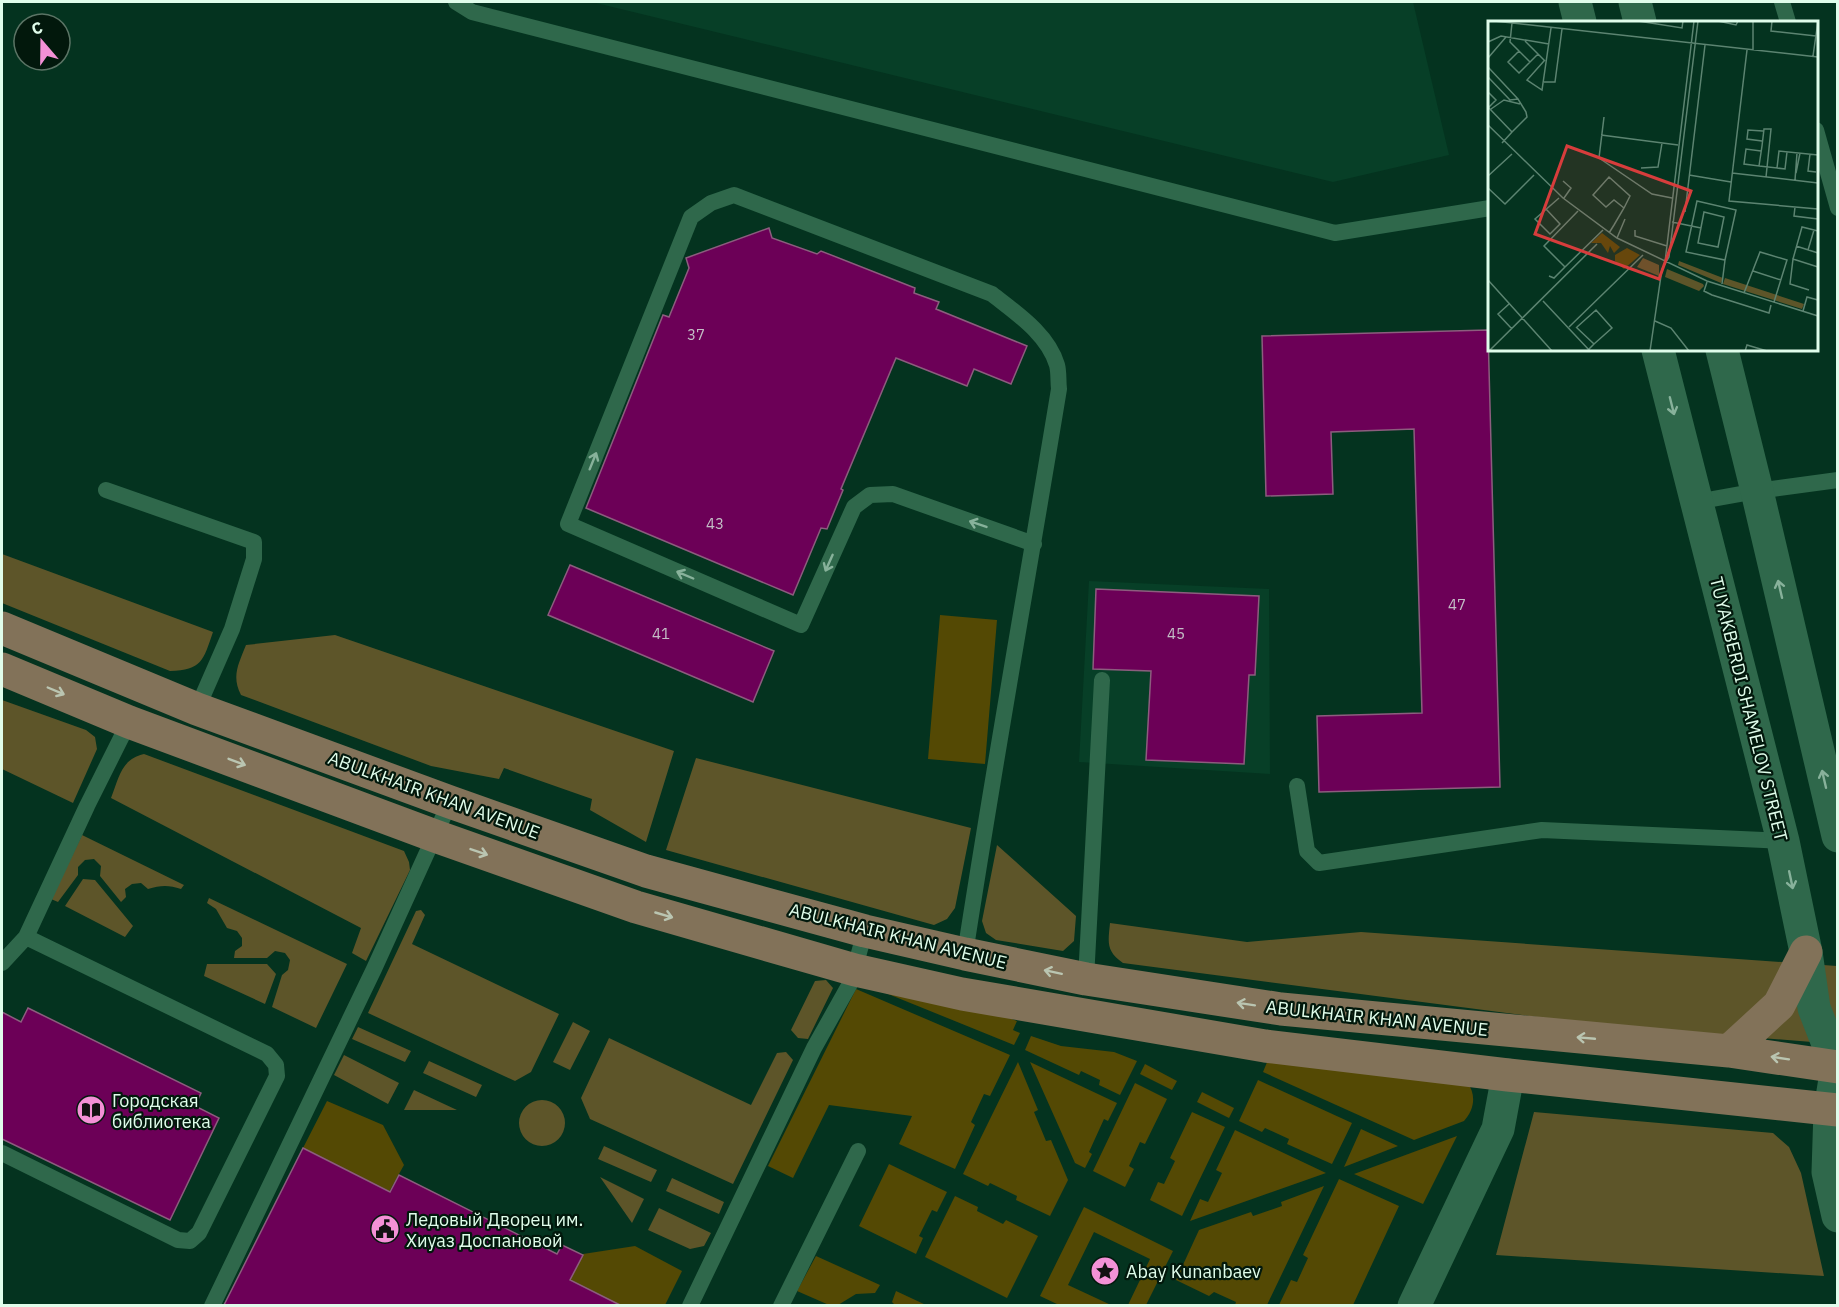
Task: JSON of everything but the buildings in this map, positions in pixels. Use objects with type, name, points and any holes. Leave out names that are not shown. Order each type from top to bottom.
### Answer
[{"type":"main road","name":"ABULKHAIR KHAN AVENUE","points":[[2,628],[197,709],[646,871],[865,931],[1086,979],[1281,1010],[1730,1051],[1838,1067]]},
{"type":"main road","name":"ABULKHAIR KHAN AVENUE","points":[[2,669],[129,722],[435,836],[636,907],[855,970],[1052,1011],[1265,1047],[1834,1110]]},
{"type":"main road","points":[[1730,1051],[1779,1005],[1806,952]]},
{"type":"street","points":[[1575,2],[1580,21]]},
{"type":"street","points":[[1635,2],[1640,21]]},
{"type":"street","name":"TUYAKBERDI SHAMELOV STREET","points":[[1658,351],[1783,841],[1806,952],[1814,1008],[1838,1067]]},
{"type":"street","points":[[1722,351],[1838,836]]},
{"type":"street","points":[[1838,1067],[1828,1172],[1838,1216]]},
{"type":"street","points":[[1414,1305],[1498,1129],[1508,1075]]},
{"type":"lane","points":[[456,2],[472,12],[1335,233],[1488,207]]},
{"type":"lane","points":[[1782,2],[1788,21]]},
{"type":"lane","points":[[1818,137],[1838,208]]},
{"type":"lane","points":[[965,954],[986,821],[1034,544],[1059,389],[1057,364],[1047,344],[1026,321],[992,294],[734,195],[711,203],[691,217],[568,524],[801,625],[854,507],[870,495],[892,494],[1034,544]]},
{"type":"lane","points":[[1696,502],[1838,480]]},
{"type":"lane","points":[[106,490],[254,542],[254,559],[232,629],[197,709]]},
{"type":"lane","points":[[1086,979],[1102,680]]},
{"type":"lane","points":[[2,963],[26,937],[129,722]]},
{"type":"lane","points":[[1297,786],[1307,851],[1318,863],[1542,830],[1783,841]]},
{"type":"lane","points":[[212,1305],[374,969],[450,802]]},
{"type":"lane","points":[[690,1305],[814,1048],[851,982],[865,931]]},
{"type":"lane","points":[[2,1153],[178,1240],[190,1240],[200,1233],[277,1076],[276,1065],[267,1054],[26,937]]},
{"type":"lane","points":[[781,1305],[858,1151]]},
{"type":"shaded area","points":[[592,2],[1413,2],[1449,155],[1333,182]]},
{"type":"shaded area","points":[[2,554],[213,632],[207,650],[195,666],[170,671],[2,603]]},
{"type":"shaded area","points":[[1089,581],[1269,589],[1270,774],[1079,762]]},
{"type":"shaded area","points":[[940,615],[997,620],[985,764],[928,759]]},
{"type":"shaded area","points":[[335,635],[674,751],[646,842],[590,810],[592,799],[504,768],[499,779],[431,766],[241,695],[236,676],[246,645]]},
{"type":"shaded area","points":[[2,700],[86,730],[95,737],[97,749],[73,803],[2,769]]},
{"type":"shaded area","points":[[144,754],[404,851],[410,870],[366,961],[352,953],[361,928],[111,798],[122,770],[130,760]]},
{"type":"shaded area","points":[[696,758],[971,828],[955,908],[947,919],[934,925],[666,850]]},
{"type":"shaded area","points":[[82,835],[184,885],[181,889],[165,886],[148,889],[141,883],[132,884],[125,889],[126,897],[121,902],[100,876],[101,866],[94,859],[85,860],[78,867],[78,875],[58,902],[51,899]]},
{"type":"shaded area","points":[[997,845],[1076,916],[1074,941],[1063,951],[996,940],[986,933],[982,921]]},
{"type":"shaded area","points":[[83,879],[95,880],[133,926],[125,937],[65,906]]},
{"type":"shaded area","points":[[209,898],[347,964],[316,1028],[272,1007],[282,975],[288,970],[290,960],[285,953],[275,951],[267,958],[234,958],[235,951],[242,946],[242,938],[237,931],[227,928],[216,909],[207,903]]},
{"type":"shaded area","points":[[421,910],[425,915],[412,944],[559,1014],[531,1072],[515,1081],[368,1013],[416,911]]},
{"type":"shaded area","points":[[1110,923],[1247,942],[1361,932],[1837,966],[1837,1044],[1598,1025],[1123,963],[1117,959],[1109,946]]},
{"type":"shaded area","points":[[207,964],[267,964],[276,974],[265,1004],[204,976]]},
{"type":"shaded area","points":[[826,980],[833,988],[808,1039],[798,1038],[791,1030],[815,981]]},
{"type":"shaded area","points":[[861,983],[947,995],[1017,1021],[1013,1030],[1020,1033],[1014,1045]]},
{"type":"shaded area","points":[[856,989],[1010,1055],[990,1096],[984,1094],[971,1122],[975,1125],[955,1169],[899,1144],[912,1116],[829,1105],[793,1178],[768,1166]]},
{"type":"shaded area","points":[[573,1022],[590,1031],[570,1070],[553,1062]]},
{"type":"shaded area","points":[[358,1027],[411,1051],[405,1062],[352,1039]]},
{"type":"shaded area","points":[[1031,1036],[1061,1046],[1114,1052],[1137,1061],[1120,1095],[1099,1085],[1100,1080],[1081,1071],[1079,1075],[1025,1050]]},
{"type":"shaded area","points":[[609,1038],[751,1105],[777,1053],[786,1052],[793,1060],[733,1184],[590,1119],[581,1098]]},
{"type":"shaded area","points":[[344,1055],[399,1083],[388,1104],[334,1075]]},
{"type":"shaded area","points":[[1270,1055],[1467,1082],[1473,1097],[1472,1107],[1464,1121],[1414,1140],[1263,1072]]},
{"type":"shaded area","points":[[429,1061],[482,1085],[476,1097],[423,1073]]},
{"type":"shaded area","points":[[1018,1062],[1038,1110],[1034,1112],[1046,1141],[1051,1140],[1068,1180],[1050,1216],[1016,1200],[1017,1196],[990,1183],[988,1186],[963,1174]]},
{"type":"shaded area","points":[[1030,1062],[1117,1103],[1108,1121],[1104,1119],[1089,1152],[1092,1154],[1085,1168],[1075,1163]]},
{"type":"shaded area","points":[[1145,1064],[1177,1081],[1172,1090],[1140,1074]]},
{"type":"shaded area","points":[[1258,1080],[1352,1123],[1332,1164],[1287,1144],[1289,1139],[1265,1128],[1262,1132],[1239,1121]]},
{"type":"shaded area","points":[[1135,1083],[1167,1099],[1145,1144],[1140,1142],[1129,1166],[1134,1169],[1125,1187],[1093,1171]]},
{"type":"shaded area","points":[[414,1090],[457,1110],[404,1110]]},
{"type":"shaded area","points":[[1202,1092],[1234,1108],[1229,1118],[1197,1102]]},
{"type":"shaded area","points":[[542,1100],[558,1107],[565,1123],[558,1139],[542,1146],[526,1139],[519,1123],[526,1107]]},
{"type":"shaded area","points":[[327,1101],[383,1125],[404,1165],[389,1192],[303,1148]]},
{"type":"shaded area","points":[[1192,1112],[1225,1127],[1182,1216],[1150,1200],[1158,1182],[1164,1184],[1175,1161],[1170,1158]]},
{"type":"shaded area","points":[[1534,1112],[1773,1133],[1789,1147],[1801,1173],[1824,1276],[1496,1255]]},
{"type":"shaded area","points":[[1361,1129],[1398,1146],[1344,1167]]},
{"type":"shaded area","points":[[1235,1130],[1326,1173],[1190,1221],[1200,1199],[1208,1202],[1222,1173],[1216,1170]]},
{"type":"shaded area","points":[[1457,1136],[1423,1204],[1354,1174]]},
{"type":"shaded area","points":[[604,1146],[657,1170],[651,1182],[598,1159]]},
{"type":"shaded area","points":[[889,1164],[947,1192],[937,1212],[932,1210],[919,1236],[923,1238],[916,1254],[859,1226]]},
{"type":"shaded area","points":[[600,1177],[644,1199],[632,1223]]},
{"type":"shaded area","points":[[672,1178],[724,1202],[719,1214],[666,1191]]},
{"type":"shaded area","points":[[1339,1179],[1399,1206],[1353,1305],[1279,1305],[1291,1280],[1297,1282],[1308,1258],[1303,1255]]},
{"type":"shaded area","points":[[1324,1186],[1267,1305],[1235,1305],[1236,1302],[1214,1292],[1209,1296],[1176,1280],[1199,1230],[1251,1212],[1253,1216],[1282,1206],[1281,1202]]},
{"type":"shaded area","points":[[955,1196],[978,1207],[977,1211],[1003,1224],[1006,1220],[1038,1236],[1007,1298],[925,1257]]},
{"type":"shaded area","points":[[1084,1207],[1173,1251],[1146,1305],[1128,1305],[1150,1259],[1094,1232],[1068,1285],[1111,1305],[1059,1305],[1040,1296]]},
{"type":"shaded area","points":[[659,1208],[711,1233],[704,1246],[690,1249],[648,1230]]},
{"type":"shaded area","points":[[635,1246],[682,1271],[665,1305],[620,1305],[570,1280],[583,1254]]},
{"type":"shaded area","points":[[816,1256],[880,1285],[875,1293],[856,1294],[838,1305],[829,1305],[797,1291]]},
{"type":"shaded area","points":[[896,1291],[926,1305],[895,1305],[892,1302]]},
{"type":"place","name":"Городская библиотека","points":[[91,1110]]},
{"type":"place","name":"Ледовый Дворец им. Хиуаз Доспановой","points":[[385,1229]]},
{"type":"place","name":"Abay Kunanbaev","points":[[1105,1271]]}]
